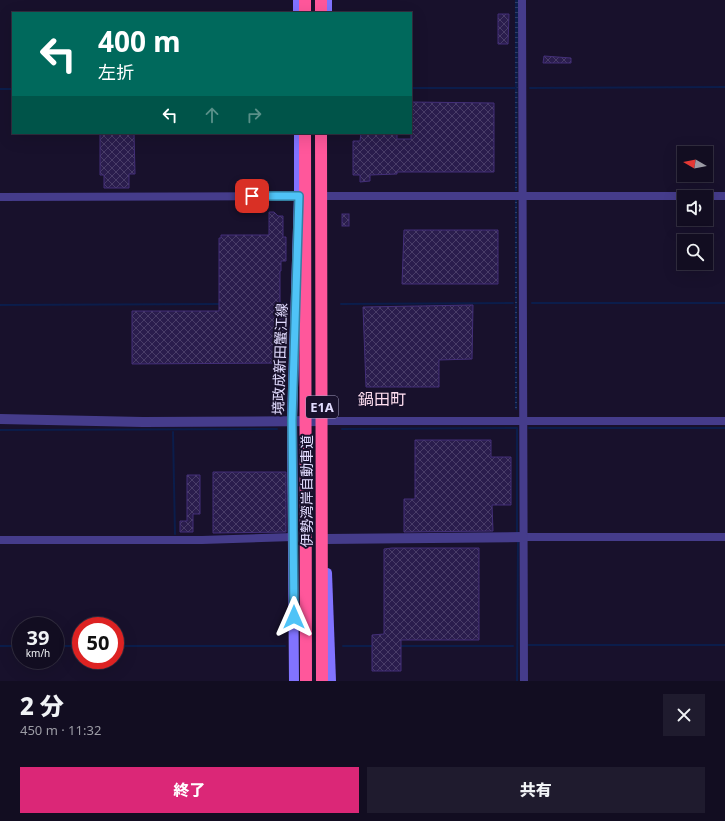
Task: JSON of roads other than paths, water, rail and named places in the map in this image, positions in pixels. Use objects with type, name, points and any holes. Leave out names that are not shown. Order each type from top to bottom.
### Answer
[{"type":"highway","points":[[305,0],[305,12]]},
{"type":"highway","points":[[321,0],[321,12]]},
{"type":"highway","name":"伊勢湾岸自動車道","points":[[305,134],[306,681]]},
{"type":"highway","name":"伊勢湾岸自動車道","points":[[321,134],[322,681]]},
{"type":"main road","points":[[298,0],[298,12]]},
{"type":"main road","points":[[327,0],[327,12]]},
{"type":"main road","name":"境政成新田蟹江線","points":[[294,681],[292,420],[299,196],[299,134]]},
{"type":"main road","points":[[325,134],[326,539],[331,681]]},
{"type":"street","points":[[522,0],[524,197],[524,681]]},
{"type":"street","points":[[0,197],[299,196]]},
{"type":"street","points":[[324,196],[725,196]]},
{"type":"street","points":[[0,419],[143,422],[292,420],[524,422],[725,421]]},
{"type":"street","points":[[0,540],[202,540],[293,537]]},
{"type":"street","points":[[326,539],[725,537]]},
{"type":"water","points":[[515,0],[518,0],[517,191],[515,191]]},
{"type":"water","points":[[515,200],[517,200],[517,410],[515,409]]},
{"type":"waterway","points":[[530,88],[725,87]]},
{"type":"waterway","points":[[412,88],[516,88]]},
{"type":"waterway","points":[[0,89],[12,89]]},
{"type":"waterway","points":[[279,303],[285,303]]},
{"type":"waterway","points":[[341,304],[513,303]]},
{"type":"waterway","points":[[532,303],[725,303]]},
{"type":"waterway","points":[[0,305],[221,304]]},
{"type":"waterway","points":[[342,429],[517,428],[517,533]]},
{"type":"waterway","points":[[529,428],[725,428]]},
{"type":"waterway","points":[[0,430],[277,429]]},
{"type":"waterway","points":[[173,432],[175,534]]},
{"type":"waterway","points":[[517,681],[518,542]]},
{"type":"waterway","points":[[528,645],[725,645]]},
{"type":"waterway","points":[[0,646],[12,646]]},
{"type":"waterway","points":[[64,646],[72,646]]},
{"type":"waterway","points":[[124,646],[285,646]]},
{"type":"waterway","points":[[343,646],[374,646]]},
{"type":"waterway","points":[[400,646],[513,646]]},
{"type":"district","name":"鍋田町","points":[[382,399]]}]
